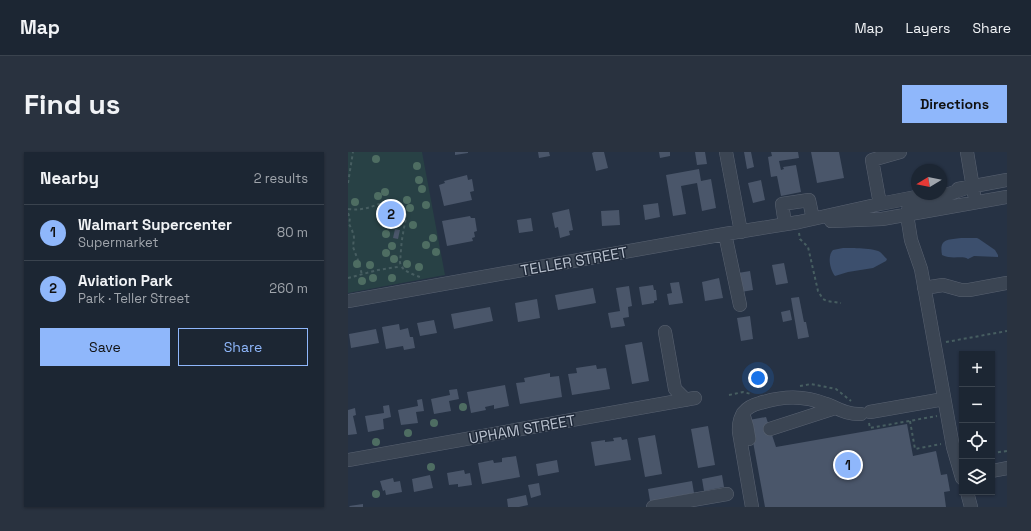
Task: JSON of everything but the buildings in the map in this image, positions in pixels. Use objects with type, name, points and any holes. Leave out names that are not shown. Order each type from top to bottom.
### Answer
[{"type":"street","points":[[726,152],[740,232]]},
{"type":"street","points":[[880,204],[872,160],[900,152]]},
{"type":"street","points":[[967,152],[969,187],[976,202]]},
{"type":"street","points":[[947,191],[1007,180]]},
{"type":"street","points":[[959,467],[953,447],[919,263],[911,240],[907,215],[908,210],[912,207],[969,187]]},
{"type":"street","name":"TELLER STREET","points":[[348,301],[785,224],[799,228],[876,220],[1007,197]]},
{"type":"street","name":"TELLER STREET","points":[[799,228],[813,219],[833,210],[880,204],[911,198]]},
{"type":"street","points":[[785,224],[782,204],[809,200],[813,219]]},
{"type":"street","points":[[726,234],[740,305]]},
{"type":"street","points":[[924,288],[943,285],[961,290],[969,290],[1007,283]]},
{"type":"street","name":"UPHAM STREET","points":[[348,460],[691,399],[675,389],[665,332]]},
{"type":"street","points":[[752,507],[739,432],[739,421],[743,413],[755,404],[789,397],[802,398],[817,401],[849,413],[865,413],[944,399]]},
{"type":"street","points":[[770,429],[835,408]]},
{"type":"street","points":[[743,413],[750,439]]},
{"type":"street","points":[[995,470],[1007,468]]},
{"type":"street","points":[[654,507],[727,494]]},
{"type":"street","points":[[968,495],[971,507]]},
{"type":"path","points":[[348,182],[353,152]]},
{"type":"path","points":[[348,209],[365,209],[390,200],[404,207],[406,216],[400,265],[403,269],[424,277]]},
{"type":"path","points":[[348,213],[350,218],[349,224],[354,238],[353,247],[360,263],[362,275]]},
{"type":"path","points":[[799,228],[800,239],[808,247],[818,291],[823,299],[841,303]]},
{"type":"path","points":[[348,278],[397,267],[400,265]]},
{"type":"path","points":[[934,344],[1007,331]]},
{"type":"path","points":[[938,416],[910,421],[915,449],[944,444]]},
{"type":"path","points":[[995,453],[1007,451]]},
{"type":"green space","points":[[348,152],[422,152],[445,275],[348,293]]},
{"type":"water","points":[[961,238],[979,239],[995,250],[998,257],[974,256],[968,259],[963,257],[949,257],[942,255],[941,249],[943,243],[948,240]]},
{"type":"water","points":[[843,248],[863,248],[877,251],[887,259],[873,268],[848,272],[835,276],[831,267],[830,256],[833,250]]},
{"type":"place","name":"Aviation Park","points":[[391,214]]},
{"type":"place","name":"Walmart Supercenter","points":[[848,465]]}]
